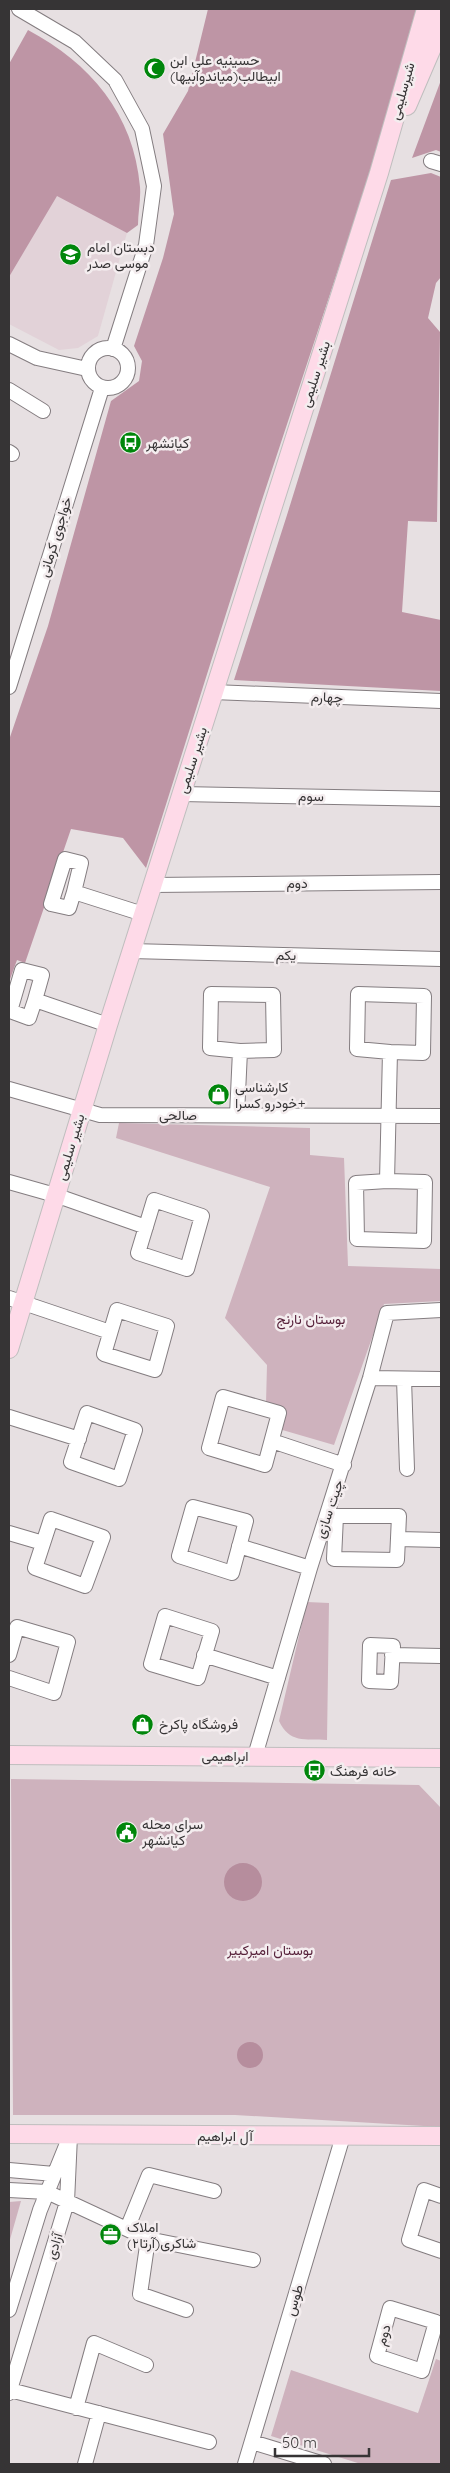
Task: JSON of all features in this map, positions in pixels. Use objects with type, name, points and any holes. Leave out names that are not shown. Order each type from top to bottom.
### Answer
[{"type":"main road","name":"شیرسلیمی","points":[[379,173],[394,130],[426,9]]},
{"type":"main road","points":[[428,57],[441,9]]},
{"type":"main road","points":[[394,130],[441,27]]},
{"type":"main road","name":"بشیر سلیمی","points":[[9,1349],[16,1300],[55,1195],[379,173]]},
{"type":"main road","name":"ابراهیمی","points":[[9,1755],[441,1758]]},
{"type":"main road","name":"آل ابراهیم","points":[[9,2134],[70,2136],[441,2136]]},
{"type":"street","points":[[18,9],[75,42],[115,80],[142,129],[154,186],[146,245],[113,349]]},
{"type":"street","points":[[9,344],[37,358],[88,369]]},
{"type":"street","points":[[107,348],[113,349],[124,356],[127,362],[127,374],[120,384],[115,387],[102,388],[92,381],[88,369],[91,357],[95,352],[107,348]]},
{"type":"street","name":"خواجوی کرمانی","points":[[9,687],[13,655],[102,388]]},
{"type":"street","points":[[9,390],[43,411]]},
{"type":"street","name":"چهارم","points":[[213,692],[441,702]]},
{"type":"street","name":"سوم","points":[[181,794],[441,799]]},
{"type":"street","name":"دوم","points":[[152,885],[441,882]]},
{"type":"street","points":[[74,892],[143,914]]},
{"type":"street","name":"یکم","points":[[131,951],[441,960]]},
{"type":"street","points":[[211,994],[273,995],[274,1050],[240,1051],[210,1048],[211,994]]},
{"type":"street","points":[[358,994],[424,996],[423,1053],[390,1052],[357,1048],[358,994]]},
{"type":"street","points":[[35,1000],[108,1025]]},
{"type":"street","points":[[237,1116],[240,1051]]},
{"type":"street","points":[[387,1182],[387,1116],[390,1052]]},
{"type":"street","name":"صالحی","points":[[9,1088],[100,1115],[441,1116]]},
{"type":"street","points":[[9,1182],[55,1195],[146,1227]]},
{"type":"street","points":[[387,1182],[425,1182],[424,1241],[357,1239],[356,1183],[387,1182]]},
{"type":"street","points":[[154,1200],[202,1216],[187,1269],[138,1254],[146,1227],[154,1200]]},
{"type":"street","points":[[16,1300],[110,1332]]},
{"type":"street","points":[[117,1310],[167,1326],[154,1370],[104,1354],[110,1332],[117,1310]]},
{"type":"street","name":"چیت سازی","points":[[255,1756],[310,1568],[344,1465],[388,1313],[441,1310]]},
{"type":"street","points":[[370,1378],[441,1379]]},
{"type":"street","points":[[404,1379],[407,1469]]},
{"type":"street","points":[[223,1397],[280,1413],[272,1441],[265,1465],[209,1448],[223,1397]]},
{"type":"street","points":[[88,1413],[135,1430],[119,1479],[71,1462],[79,1439],[88,1413]]},
{"type":"street","points":[[9,1417],[79,1439]]},
{"type":"street","points":[[272,1441],[344,1465]]},
{"type":"street","points":[[193,1507],[246,1521],[239,1546],[232,1573],[179,1556],[193,1507]]},
{"type":"street","points":[[336,1516],[399,1516],[398,1539],[397,1560],[334,1559],[336,1516]]},
{"type":"street","points":[[51,1519],[103,1538],[85,1586],[35,1568],[43,1543],[51,1519]]},
{"type":"street","points":[[9,1532],[43,1543]]},
{"type":"street","points":[[398,1539],[441,1540]]},
{"type":"street","points":[[239,1546],[310,1568]]},
{"type":"street","points":[[165,1616],[212,1631],[204,1655],[198,1678],[151,1664],[165,1616]]},
{"type":"street","points":[[9,1651],[17,1627],[68,1642],[54,1693],[9,1678]]},
{"type":"street","points":[[204,1655],[278,1678]]},
{"type":"street","points":[[392,1655],[441,1656]]},
{"type":"street","name":"آزادی","points":[[9,2310],[47,2192],[70,2136]]},
{"type":"street","name":"آزادی","points":[[10,2392],[67,2202],[70,2136]]},
{"type":"street","name":"طوس","points":[[245,2464],[343,2136]]},
{"type":"street","points":[[9,2170],[54,2174]]},
{"type":"street","points":[[127,2229],[149,2175],[214,2191]]},
{"type":"street","points":[[9,2190],[47,2192],[148,2239],[253,2260]]},
{"type":"street","points":[[441,2196],[424,2190],[409,2240],[441,2251]]},
{"type":"street","points":[[148,2239],[140,2294],[186,2310]]},
{"type":"street","name":"دوم","points":[[390,2308],[436,2322],[435,2346],[422,2371],[377,2356],[390,2308]]},
{"type":"street","points":[[76,2408],[94,2342],[146,2364]]},
{"type":"street","points":[[10,2392],[209,2442]]},
{"type":"street","points":[[85,2464],[99,2413]]},
{"type":"street","points":[[252,2442],[324,2464]]},
{"type":"shaded area","points":[[208,9],[422,9],[414,40],[259,509],[146,868],[123,838],[71,829],[25,963],[17,960],[9,982],[9,740],[48,626],[111,401],[139,381],[142,361],[134,346],[163,258],[174,214],[163,134],[188,91]]},
{"type":"shaded area","points":[[28,30],[71,58],[105,94],[118,114],[129,136],[136,161],[140,187],[138,225],[127,233],[57,196],[9,277],[9,64]]},
{"type":"shaded area","points":[[441,80],[441,152],[436,150],[412,158]]},
{"type":"shaded area","points":[[431,173],[441,177],[441,277],[436,283],[428,318],[440,332],[437,522],[408,521],[402,612],[441,620],[441,691],[234,680],[391,180]]},
{"type":"shaded area","name":"دبستان امام موسی صدر","points":[[57,195],[127,233],[98,336],[78,348],[59,350],[9,324],[9,277]]},
{"type":"shaded area","points":[[243,1863],[256,1869],[262,1882],[256,1895],[243,1901],[230,1895],[224,1882],[230,1869]]},
{"type":"shaded area","points":[[250,2042],[259,2046],[263,2055],[259,2064],[250,2068],[241,2064],[237,2055],[241,2046]]},
{"type":"green space","name":"بوستان نارنج","points":[[119,1123],[310,1128],[310,1155],[344,1158],[348,1266],[441,1269],[441,1301],[384,1304],[334,1445],[279,1429],[266,1403],[267,1365],[225,1318],[270,1187],[116,1138]]},
{"type":"green space","points":[[307,1602],[329,1603],[327,1740],[298,1738],[288,1733],[279,1721]]},
{"type":"green space","name":"بوستان امیرکبیر","points":[[11,1779],[419,1785],[441,1808],[441,2127],[235,2115],[13,2115]]},
{"type":"green space","points":[[21,2201],[9,2243],[9,2202]]},
{"type":"green space","points":[[436,2359],[441,2361],[441,2464],[361,2464],[271,2436],[291,2370],[418,2413]]},
{"type":"place","name":"حسینیه علی ابن ابیطالب(میاندوآبیها)","points":[[154,68]]},
{"type":"place","name":"دبستان امام موسی صدر","points":[[71,255]]},
{"type":"place","name":"کیانشهر","points":[[130,443]]},
{"type":"place","name":"کارشناسی خودرو کسرا+","points":[[219,1095]]},
{"type":"place","name":"فروشگاه پاکرخ","points":[[143,1724]]},
{"type":"place","name":"خانه فرهنگ","points":[[314,1771]]},
{"type":"place","name":"سرای محله کیانشهر","points":[[126,1832]]},
{"type":"place","name":"املاک شاکری(آرتا۲)","points":[[111,2235]]}]
